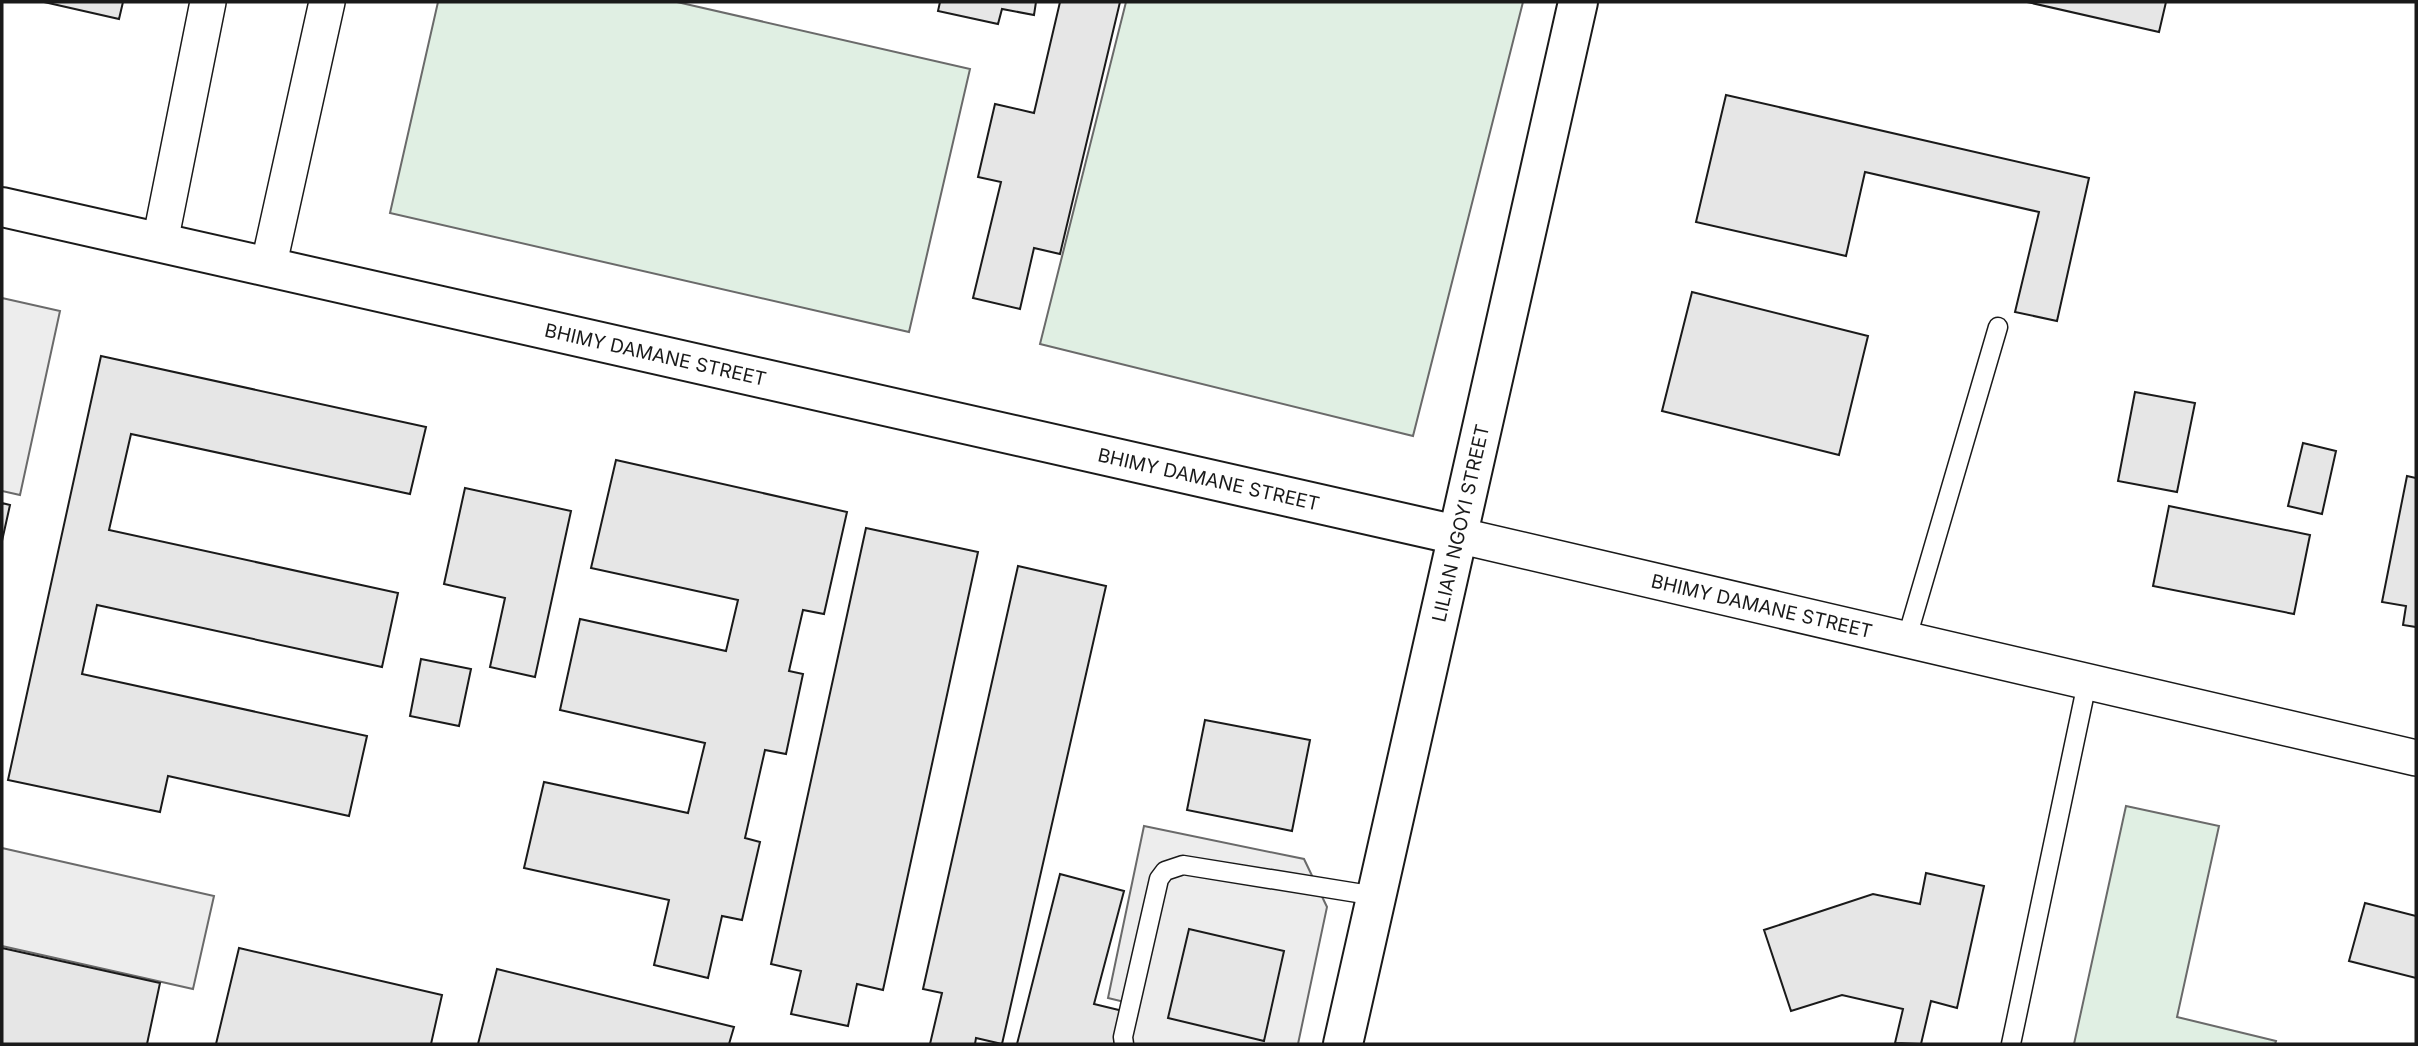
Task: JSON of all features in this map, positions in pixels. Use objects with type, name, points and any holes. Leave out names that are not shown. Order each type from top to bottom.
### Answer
[{"type":"main road","name":"LILIAN NGOYI STREET","points":[[1343,1044],[1578,2]]},
{"type":"main road","name":"BHIMY DAMANE STREET","points":[[2,207],[1457,535]]},
{"type":"street","points":[[160,242],[208,2]]},
{"type":"street","points":[[268,268],[327,2]]},
{"type":"street","name":"BHIMY DAMANE STREET","points":[[1457,535],[2416,758]]},
{"type":"lane","points":[[1906,640],[1998,327]]},
{"type":"lane","points":[[2011,1044],[2087,683]]},
{"type":"lane","points":[[1124,1044],[1123,1037],[1159,879],[1165,871],[1183,865],[1376,897]]},
{"type":"green space","points":[[438,2],[677,2],[970,69],[909,332],[390,213]]},
{"type":"green space","points":[[1126,2],[1523,2],[1413,436],[1040,344]]},
{"type":"green space","points":[[2126,806],[2219,826],[2177,1017],[2276,1041],[2275,1044],[2074,1044]]},
{"type":"shaded area","points":[[2,298],[60,311],[20,495],[2,491]]},
{"type":"shaded area","points":[[1144,826],[1304,859],[1327,907],[1298,1044],[1129,1044],[1137,1005],[1108,998]]},
{"type":"shaded area","points":[[2,848],[214,896],[193,989],[2,946]]},
{"type":"building","points":[[44,2],[123,2],[119,19]]},
{"type":"building","points":[[940,2],[1036,2],[1034,15],[1002,9],[998,24],[938,11]]},
{"type":"building","points":[[1060,2],[1120,2],[1060,254],[1034,248],[1020,309],[973,298],[1001,182],[978,177],[995,104],[1034,113]]},
{"type":"building","points":[[2027,2],[2166,2],[2159,32]]},
{"type":"building","points":[[1726,95],[2089,178],[2057,321],[2015,312],[2039,212],[1865,172],[1846,256],[1696,222]]},
{"type":"building","points":[[1692,292],[1868,336],[1839,455],[1662,411]]},
{"type":"building","points":[[101,356],[426,427],[410,494],[131,434],[109,530],[398,593],[382,667],[97,605],[82,674],[367,736],[349,816],[168,776],[160,812],[8,780]]},
{"type":"building","points":[[2135,392],[2195,403],[2177,492],[2118,481]]},
{"type":"building","points":[[2303,443],[2336,451],[2322,514],[2288,506]]},
{"type":"building","points":[[616,460],[847,512],[824,614],[803,610],[789,671],[803,674],[786,754],[765,750],[745,838],[760,842],[742,920],[722,916],[708,978],[654,965],[669,900],[524,868],[544,782],[688,813],[705,743],[560,710],[580,619],[726,651],[738,600],[591,568]]},
{"type":"building","points":[[2407,476],[2416,478],[2416,627],[2403,625],[2406,606],[2382,602]]},
{"type":"building","points":[[465,488],[571,511],[535,677],[490,667],[505,598],[444,584]]},
{"type":"building","points":[[2,503],[10,505],[2,541]]},
{"type":"building","points":[[2169,506],[2310,535],[2294,614],[2153,586]]},
{"type":"building","points":[[866,528],[978,552],[883,990],[857,984],[848,1026],[791,1014],[801,971],[771,964]]},
{"type":"building","points":[[1018,566],[1106,586],[1002,1044],[976,1038],[975,1044],[930,1044],[942,993],[923,989]]},
{"type":"building","points":[[421,659],[471,669],[459,726],[410,716]]},
{"type":"building","points":[[1205,720],[1310,740],[1292,831],[1187,810]]},
{"type":"building","points":[[1926,873],[1984,886],[1957,1008],[1931,1001],[1921,1044],[1895,1043],[1903,1009],[1842,995],[1791,1011],[1764,930],[1873,894],[1920,904]]},
{"type":"building","points":[[1060,874],[1124,891],[1094,1004],[1123,1011],[1114,1044],[1017,1044]]},
{"type":"building","points":[[2365,903],[2416,916],[2416,978],[2349,961]]},
{"type":"building","points":[[1189,929],[1284,951],[1264,1041],[1168,1018]]},
{"type":"building","points":[[2,948],[160,983],[147,1044],[2,1044]]},
{"type":"building","points":[[239,948],[442,995],[431,1044],[216,1044]]},
{"type":"building","points":[[497,969],[734,1027],[729,1044],[478,1044]]}]
